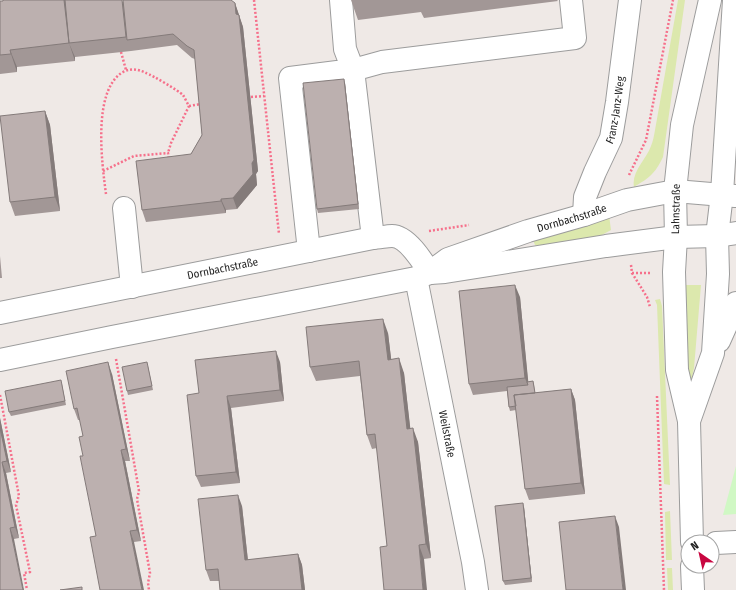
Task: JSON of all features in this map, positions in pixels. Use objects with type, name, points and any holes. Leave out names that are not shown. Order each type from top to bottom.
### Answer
[{"type":"street","points":[[341,0],[345,49],[353,70],[383,237],[402,240],[415,250],[423,275]]},
{"type":"street","points":[[309,251],[290,78],[353,70],[382,62],[575,38],[571,0]]},
{"type":"street","name":"Franz-Janz-Weg","points":[[584,215],[585,197],[611,138],[630,0]]},
{"type":"street","name":"Lahnstraße","points":[[692,534],[689,420],[677,370],[674,272],[676,237],[675,191],[682,125],[710,0]]},
{"type":"street","name":"Lahnstraße","points":[[689,420],[713,353],[718,274],[727,234],[734,0]]},
{"type":"street","name":"Dornbachstraße","points":[[423,275],[448,259],[528,231],[584,215],[627,200],[675,191],[729,195]]},
{"type":"street","points":[[115,204],[132,287]]},
{"type":"street","name":"Dornbachstraße","points":[[0,360],[423,275],[606,246],[676,237],[727,234]]},
{"type":"street","name":"Dornbachstraße","points":[[0,313],[383,237]]},
{"type":"street","name":"Weilstraße","points":[[423,275],[477,590]]},
{"type":"street","points":[[713,353],[736,302]]},
{"type":"street","points":[[692,574],[693,590]]},
{"type":"path","points":[[254,0],[277,222],[282,256]]},
{"type":"path","points":[[627,200],[627,180],[646,140],[673,0]]},
{"type":"path","points":[[121,52],[126,70]]},
{"type":"path","points":[[115,204],[103,171],[103,104],[110,84],[117,76],[126,70],[138,69],[150,74],[182,95],[189,106]]},
{"type":"path","points":[[251,98],[264,96]]},
{"type":"path","points":[[189,106],[201,104]]},
{"type":"path","points":[[169,160],[168,153],[171,143],[189,106]]},
{"type":"path","points":[[103,171],[134,156],[168,153]]},
{"type":"path","points":[[632,273],[647,297],[650,309]]},
{"type":"path","points":[[112,337],[139,491],[137,499],[150,573],[148,583],[149,590]]},
{"type":"path","points":[[657,390],[664,590]]},
{"type":"path","points":[[0,395],[19,496],[16,505],[30,572],[24,573],[27,590]]},
{"type":"green space","points":[[678,0],[685,0],[663,157],[651,175],[634,187],[637,171],[652,144]]},
{"type":"green space","points":[[609,215],[611,230],[600,236],[537,246],[533,240]]},
{"type":"green space","points":[[685,285],[701,285],[694,368],[691,382],[688,378]]},
{"type":"green space","points":[[660,299],[662,306],[670,485],[664,484],[657,305],[655,300]]},
{"type":"green space","points":[[736,466],[736,514],[723,515]]},
{"type":"green space","points":[[670,511],[672,560],[666,560],[665,512]]},
{"type":"green space","points":[[667,568],[672,568],[673,590],[668,590]]},
{"type":"building","points":[[64,0],[69,43],[10,50],[11,54],[0,55],[0,1]]},
{"type":"building","points":[[65,0],[122,0],[126,37],[69,43]]},
{"type":"building","points":[[123,0],[231,0],[235,3],[236,14],[239,15],[254,160],[252,163],[253,174],[233,198],[221,199],[221,201],[142,210],[136,161],[191,154],[202,135],[194,50],[173,34],[127,40]]},
{"type":"building","points":[[344,79],[358,204],[317,209],[303,83]]},
{"type":"building","points":[[45,111],[55,197],[10,202],[0,116]]},
{"type":"building","points":[[515,285],[525,378],[469,384],[459,291]]},
{"type":"building","points":[[383,319],[388,360],[399,358],[407,429],[413,428],[426,544],[419,545],[423,590],[384,590],[380,547],[387,546],[375,434],[367,435],[359,361],[310,367],[306,327]]},
{"type":"building","points":[[276,351],[280,390],[227,396],[236,472],[196,476],[187,395],[199,393],[195,360]]},
{"type":"building","points":[[108,362],[126,449],[121,450],[137,530],[130,531],[142,590],[100,590],[90,537],[96,536],[80,456],[83,456],[79,437],[83,436],[77,408],[74,409],[66,371]]},
{"type":"building","points":[[147,362],[152,386],[127,391],[122,367]]},
{"type":"building","points":[[61,380],[65,401],[9,412],[5,391]]},
{"type":"building","points":[[533,381],[535,393],[514,395],[516,406],[509,407],[507,387],[528,385],[527,382]]},
{"type":"building","points":[[571,389],[581,483],[525,489],[514,395]]},
{"type":"building","points":[[0,428],[7,461],[2,462],[15,527],[10,528],[23,590],[0,590]]},
{"type":"building","points":[[238,495],[245,560],[298,554],[302,590],[220,590],[218,569],[206,570],[198,499]]},
{"type":"building","points":[[523,503],[531,578],[503,581],[495,506]]},
{"type":"building","points":[[615,516],[623,590],[566,590],[559,522]]},
{"type":"building","points":[[82,587],[82,590],[60,590]]}]
